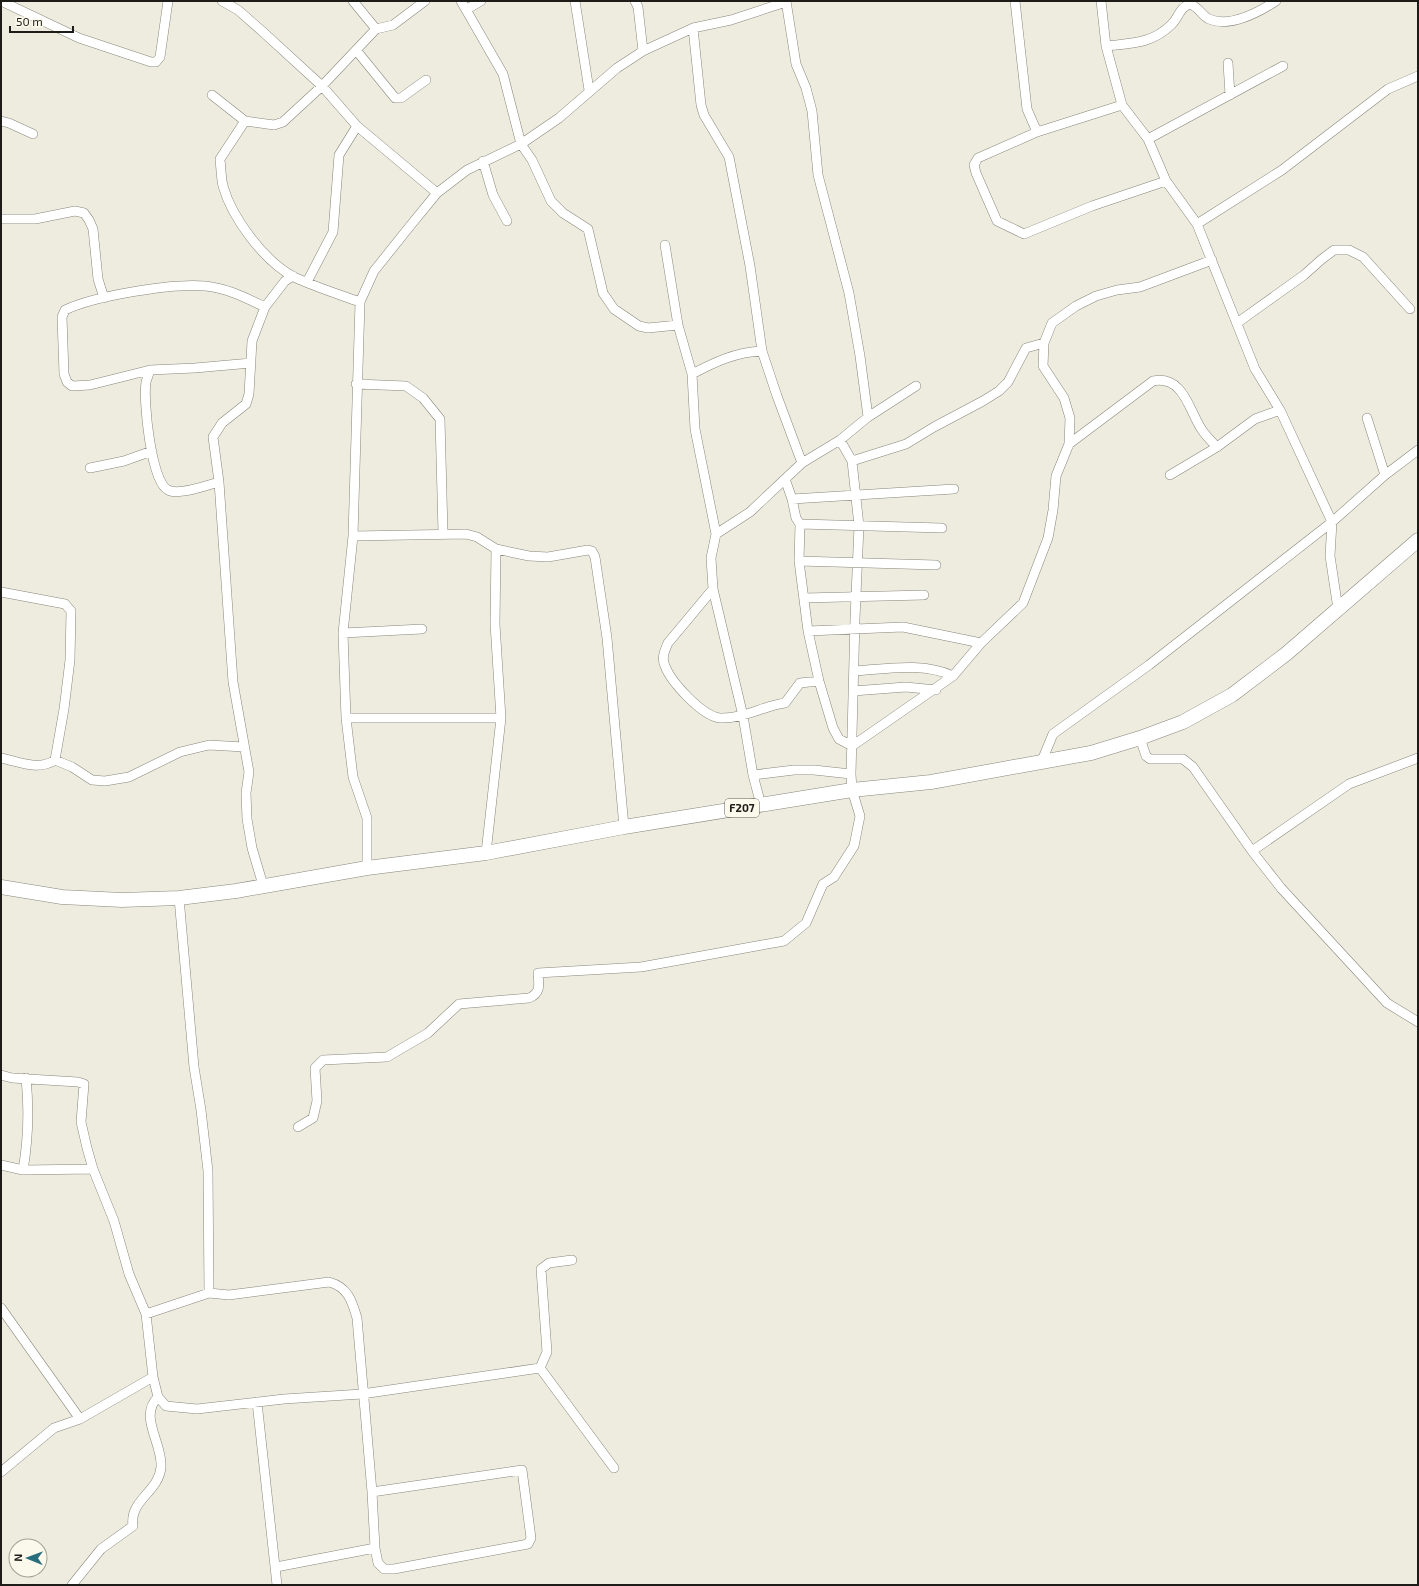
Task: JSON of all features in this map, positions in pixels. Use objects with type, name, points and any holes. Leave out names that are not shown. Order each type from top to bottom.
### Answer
[{"type":"main road","name":"F207","points":[[1,887],[69,898],[122,900],[179,898],[236,891],[263,885],[367,868],[486,853],[624,827],[852,790],[931,782],[1091,753],[1140,738],[1183,722],[1232,695],[1286,654],[1418,540]]},
{"type":"street","points":[[1,1],[79,38],[151,62],[156,62],[160,57],[168,1]]},
{"type":"street","points":[[222,1],[238,10],[322,86],[357,126],[437,193]]},
{"type":"street","points":[[353,1],[376,29]]},
{"type":"street","points":[[212,95],[245,121],[274,125],[283,122],[322,86],[376,29],[393,25],[425,1]]},
{"type":"street","points":[[461,1],[467,9],[503,74],[521,144],[532,160],[551,201],[563,212],[588,229],[603,293],[614,309],[639,326],[648,328],[678,325]]},
{"type":"street","points":[[467,9],[480,1]]},
{"type":"street","points":[[575,1],[589,90]]},
{"type":"street","points":[[635,1],[638,7],[643,51]]},
{"type":"street","points":[[1015,1],[1027,110],[1037,132]]},
{"type":"street","points":[[1101,1],[1106,46],[1122,105],[1148,140],[1166,182],[1197,224],[1255,369],[1280,410],[1332,522],[1330,556],[1338,609]]},
{"type":"street","points":[[367,868],[367,818],[353,776],[346,718],[344,634],[353,536],[356,384],[360,302],[374,271],[437,193],[467,170],[521,144],[559,118],[589,90],[617,68],[643,51],[693,28],[731,20],[786,2],[796,64],[806,88],[812,111],[818,175],[849,293],[860,356],[868,417]]},
{"type":"street","points":[[1106,46],[1148,40],[1172,24],[1178,12],[1190,4],[1201,11],[1208,19],[1220,22],[1240,18],[1273,2]]},
{"type":"street","points":[[693,28],[701,105],[704,115],[729,157],[735,183],[750,266],[762,351],[802,463]]},
{"type":"street","points":[[356,50],[395,98],[401,98],[426,80]]},
{"type":"street","points":[[1228,63],[1230,95]]},
{"type":"street","points":[[1148,140],[1283,66]]},
{"type":"street","points":[[1197,224],[1282,170],[1388,89],[1418,76]]},
{"type":"street","points":[[1122,105],[1037,132],[978,158],[974,165],[976,173],[997,221],[1024,234],[1092,206],[1166,182]]},
{"type":"street","points":[[1,121],[9,122],[34,134]]},
{"type":"street","points":[[245,121],[220,159],[224,187],[235,212],[256,244],[267,257],[292,276],[360,302]]},
{"type":"street","points":[[307,282],[333,232],[339,155],[357,126]]},
{"type":"street","points":[[483,161],[493,195],[508,221]]},
{"type":"street","points":[[1,219],[35,219],[75,211],[84,213],[89,220],[92,229],[98,279],[104,298]]},
{"type":"street","points":[[666,245],[678,325],[692,374],[695,429],[716,534],[711,558],[713,589],[743,716],[753,775],[761,805]]},
{"type":"street","points":[[1237,323],[1304,275],[1322,258],[1334,250],[1349,250],[1363,257],[1410,309]]},
{"type":"street","points":[[852,746],[936,690],[953,676],[981,643],[1023,603],[1048,538],[1053,510],[1056,476],[1069,444],[1070,418],[1064,398],[1049,378],[1043,366],[1044,343],[1052,323],[1076,306],[1096,296],[1117,290],[1140,287],[1212,260]]},
{"type":"street","points":[[263,885],[259,866],[252,848],[247,819],[246,793],[249,772],[233,682],[218,482],[213,437],[222,423],[246,404],[249,394],[252,341],[265,307],[285,281],[292,276]]},
{"type":"street","points":[[251,363],[150,370],[90,385],[72,386],[67,382],[64,374],[62,317],[65,310],[72,306],[104,298],[170,287],[206,286],[234,292],[265,307]]},
{"type":"street","points":[[852,461],[906,444],[983,401],[999,391],[1008,382],[1026,348],[1044,343]]},
{"type":"street","points":[[692,374],[722,359],[745,352],[762,351]]},
{"type":"street","points":[[150,370],[146,382],[146,401],[156,473],[163,487],[176,493],[218,482]]},
{"type":"street","points":[[1069,444],[1153,381],[1165,380],[1184,394],[1202,430],[1216,447]]},
{"type":"street","points":[[356,384],[406,386],[423,398],[440,419],[443,533]]},
{"type":"street","points":[[716,534],[750,512],[802,463],[840,440],[868,417],[916,386]]},
{"type":"street","points":[[1170,476],[1216,447],[1255,419],[1280,410]]},
{"type":"street","points":[[1367,418],[1385,475]]},
{"type":"street","points":[[298,1128],[313,1118],[317,1101],[315,1068],[323,1060],[387,1058],[428,1033],[452,1013],[459,1004],[529,998],[535,996],[539,990],[538,974],[640,967],[784,940],[806,923],[823,884],[834,877],[854,846],[860,816],[852,790],[851,774],[854,629],[859,526],[852,461],[840,440]]},
{"type":"street","points":[[1040,763],[1053,734],[1149,665],[1332,522],[1385,475],[1418,450]]},
{"type":"street","points":[[90,468],[124,461],[152,451]]},
{"type":"street","points":[[784,479],[792,499],[796,518],[800,524],[800,560],[804,598],[808,631],[819,681],[833,728],[839,739],[852,746]]},
{"type":"street","points":[[792,499],[954,489]]},
{"type":"street","points":[[800,524],[942,528]]},
{"type":"street","points":[[353,536],[443,533],[477,537],[496,548],[529,556],[548,557],[588,550],[592,552],[595,557],[607,638],[624,827]]},
{"type":"street","points":[[486,853],[501,718],[495,624],[496,548]]},
{"type":"street","points":[[800,560],[936,565]]},
{"type":"street","points":[[713,589],[668,642],[663,653],[664,665],[679,689],[710,715],[719,718],[743,716],[774,704],[785,703],[800,683],[819,681]]},
{"type":"street","points":[[1,592],[65,604],[71,611],[70,660],[64,709],[55,760],[47,765],[33,766],[1,758]]},
{"type":"street","points":[[804,598],[924,596]]},
{"type":"street","points":[[808,631],[903,627],[981,643]]},
{"type":"street","points":[[344,634],[422,629]]},
{"type":"street","points":[[854,670],[914,667],[942,671],[953,676]]},
{"type":"street","points":[[853,691],[906,687],[936,690]]},
{"type":"street","points":[[346,718],[501,718]]},
{"type":"street","points":[[1140,738],[1146,756],[1150,759],[1183,759],[1193,767],[1252,851],[1281,888],[1387,1003],[1418,1022]]},
{"type":"street","points":[[55,760],[72,767],[92,780],[105,781],[129,777],[180,752],[209,746],[244,746]]},
{"type":"street","points":[[1252,851],[1349,784],[1418,758]]},
{"type":"street","points":[[753,775],[794,770],[851,774]]},
{"type":"street","points":[[179,898],[194,1067],[201,1110],[208,1171],[209,1293]]},
{"type":"street","points":[[1,1074],[12,1078],[78,1082],[84,1084],[81,1122],[93,1169],[114,1221],[129,1274],[146,1314],[153,1377],[158,1397],[166,1406],[197,1409],[257,1402],[362,1394],[540,1368]]},
{"type":"street","points":[[23,1170],[28,1144],[26,1131],[28,1098],[26,1078]]},
{"type":"street","points":[[1,1164],[23,1170],[93,1169]]},
{"type":"street","points":[[540,1368],[547,1352],[541,1269],[549,1263],[572,1260]]},
{"type":"street","points":[[146,1314],[209,1293],[229,1296],[329,1282],[344,1288],[349,1294],[357,1318],[362,1394],[372,1492],[375,1548],[378,1563],[384,1569],[394,1569],[528,1544],[531,1538],[522,1470],[372,1492]]},
{"type":"street","points":[[1,1308],[80,1419]]},
{"type":"street","points":[[540,1368],[614,1468]]},
{"type":"street","points":[[1,1471],[54,1428],[80,1419],[153,1377]]},
{"type":"street","points":[[72,1585],[101,1549],[133,1526],[132,1518],[136,1507],[160,1478],[162,1460],[151,1425],[150,1412],[152,1403],[158,1397]]},
{"type":"street","points":[[257,1402],[277,1585]]},
{"type":"street","points":[[276,1567],[375,1548]]}]
